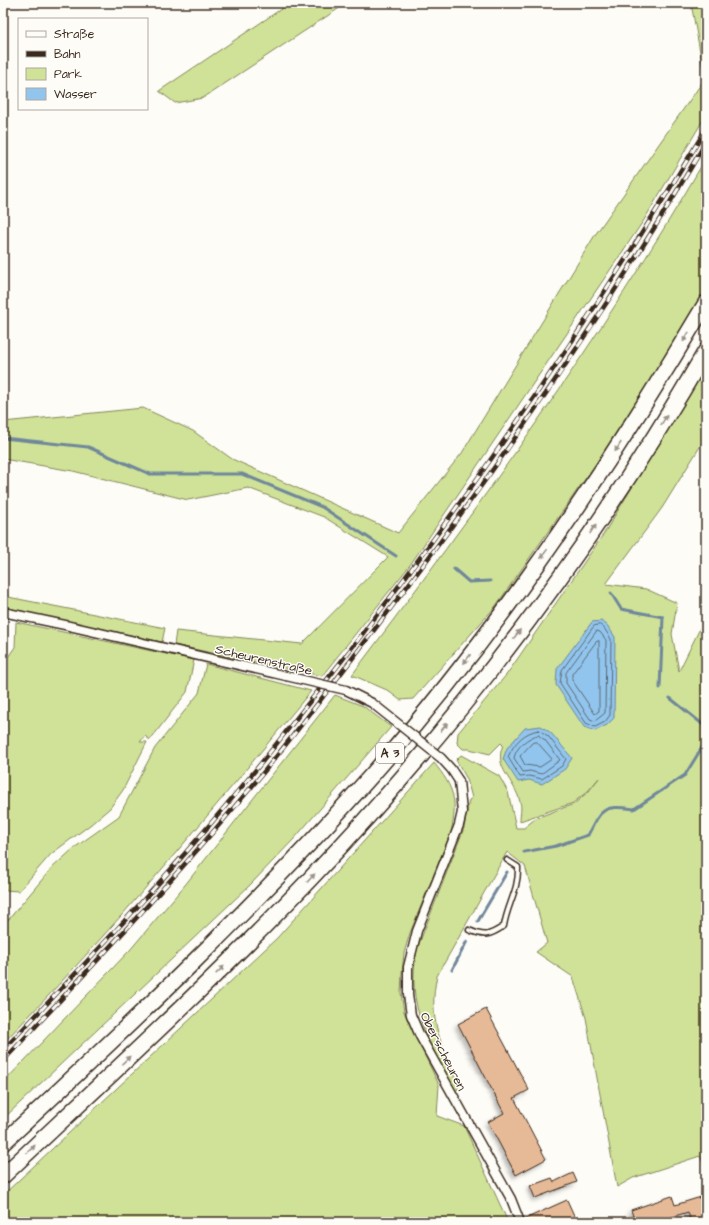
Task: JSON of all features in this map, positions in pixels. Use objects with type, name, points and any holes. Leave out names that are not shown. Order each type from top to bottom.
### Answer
[{"type":"highway","name":"A 3","points":[[3,1143],[146,1010],[226,931],[294,861],[386,758],[457,672],[566,525],[616,450],[706,303]]},
{"type":"highway","name":"A 3","points":[[3,1176],[243,948],[312,877],[392,789],[476,688],[581,546],[640,458],[706,351]]},
{"type":"street","name":"Scheurenstraße","points":[[3,612],[346,690],[372,703],[441,758],[451,769],[458,781],[462,812]]},
{"type":"street","name":"Oberscheuren","points":[[462,812],[459,826],[417,931],[408,967],[408,995],[411,1015],[420,1036],[510,1199],[520,1222]]},
{"type":"lane","points":[[469,930],[482,935],[492,934],[504,926],[506,913],[519,880],[518,867],[507,860]]},
{"type":"green space","points":[[290,3],[347,3],[203,98],[175,103],[159,91]]},
{"type":"green space","points":[[691,3],[706,3],[706,64],[703,68]]},
{"type":"green space","points":[[706,77],[706,115],[644,220],[410,565],[322,676],[174,645],[176,631],[302,644],[388,557],[324,517],[248,488],[188,500],[73,471],[3,459],[3,422],[143,408],[193,431],[232,459],[398,533],[462,453],[595,235]]},
{"type":"green space","points":[[706,158],[706,293],[595,465],[495,607],[413,699],[400,700],[387,690],[352,675],[446,549],[537,422],[624,292]]},
{"type":"green space","points":[[706,366],[706,437],[662,508],[606,584],[646,589],[677,603],[672,634],[679,671],[706,616],[706,1169],[700,1156],[633,1178],[617,1187],[586,1018],[573,977],[536,952],[547,943],[525,866],[507,852],[437,976],[434,991],[435,1018],[441,1043],[457,1083],[458,1089],[455,1091],[428,1040],[422,1023],[417,1007],[414,989],[414,970],[417,949],[464,828],[469,800],[472,798],[467,779],[456,760],[461,755],[499,776],[508,792],[516,828],[524,828],[536,818],[574,804],[589,791],[599,778],[588,791],[573,803],[520,821],[520,802],[501,761],[503,745],[501,743],[490,754],[463,749],[457,743],[458,733],[507,674],[603,535]]},
{"type":"green space","points":[[3,596],[165,628],[162,642],[3,607]]},
{"type":"green space","points":[[16,622],[194,660],[187,692],[150,740],[145,736],[140,742],[147,742],[123,790],[110,808],[51,854],[19,891],[3,890],[3,664],[15,647]]},
{"type":"green space","points":[[206,664],[311,691],[199,826],[123,914],[44,1001],[3,1043],[3,926],[51,869],[74,848],[119,816],[155,748],[199,693]]},
{"type":"green space","points":[[335,695],[363,706],[391,727],[294,839],[250,885],[3,1119],[3,1083],[130,950],[185,885]]},
{"type":"green space","points":[[434,763],[446,780],[453,795],[453,821],[451,832],[410,933],[404,953],[401,993],[404,1012],[439,1085],[437,1116],[464,1126],[508,1222],[3,1222],[3,1195],[277,938]]},
{"type":"water","points":[[601,621],[607,625],[615,637],[614,718],[607,725],[595,731],[584,727],[556,685],[557,669],[592,622]]},
{"type":"water","points":[[541,726],[551,733],[572,758],[565,769],[542,784],[529,780],[518,782],[503,759],[507,748],[525,728]]},
{"type":"building","points":[[486,1009],[529,1090],[514,1098],[546,1159],[516,1175],[488,1122],[504,1113],[458,1024]]},
{"type":"building","points":[[573,1173],[577,1182],[535,1198],[530,1186],[552,1178],[554,1182]]},
{"type":"building","points":[[672,1196],[675,1205],[701,1197],[706,1212],[706,1219],[691,1222],[688,1212],[656,1222],[635,1222],[631,1210]]},
{"type":"building","points":[[567,1200],[577,1222],[525,1222],[525,1219]]},
{"type":"waterway","points":[[3,438],[88,447],[150,474],[242,474],[322,507],[396,556]]},
{"type":"waterway","points":[[454,569],[469,582],[490,581]]},
{"type":"waterway","points":[[611,593],[621,609],[663,617],[660,688]]},
{"type":"waterway","points":[[670,698],[706,727]]},
{"type":"waterway","points":[[524,852],[556,846],[588,835],[601,814],[610,808],[634,809],[685,775],[706,741]]},
{"type":"waterway","points":[[478,921],[507,872]]},
{"type":"waterway","points":[[452,970],[467,941]]},
{"type":"railway","points":[[3,1050],[123,923],[210,825],[368,627],[470,489],[520,418],[615,275],[706,129]]},
{"type":"railway","points":[[3,1061],[124,931],[213,832],[306,719],[368,638],[458,518],[545,395],[628,270],[706,142]]}]
